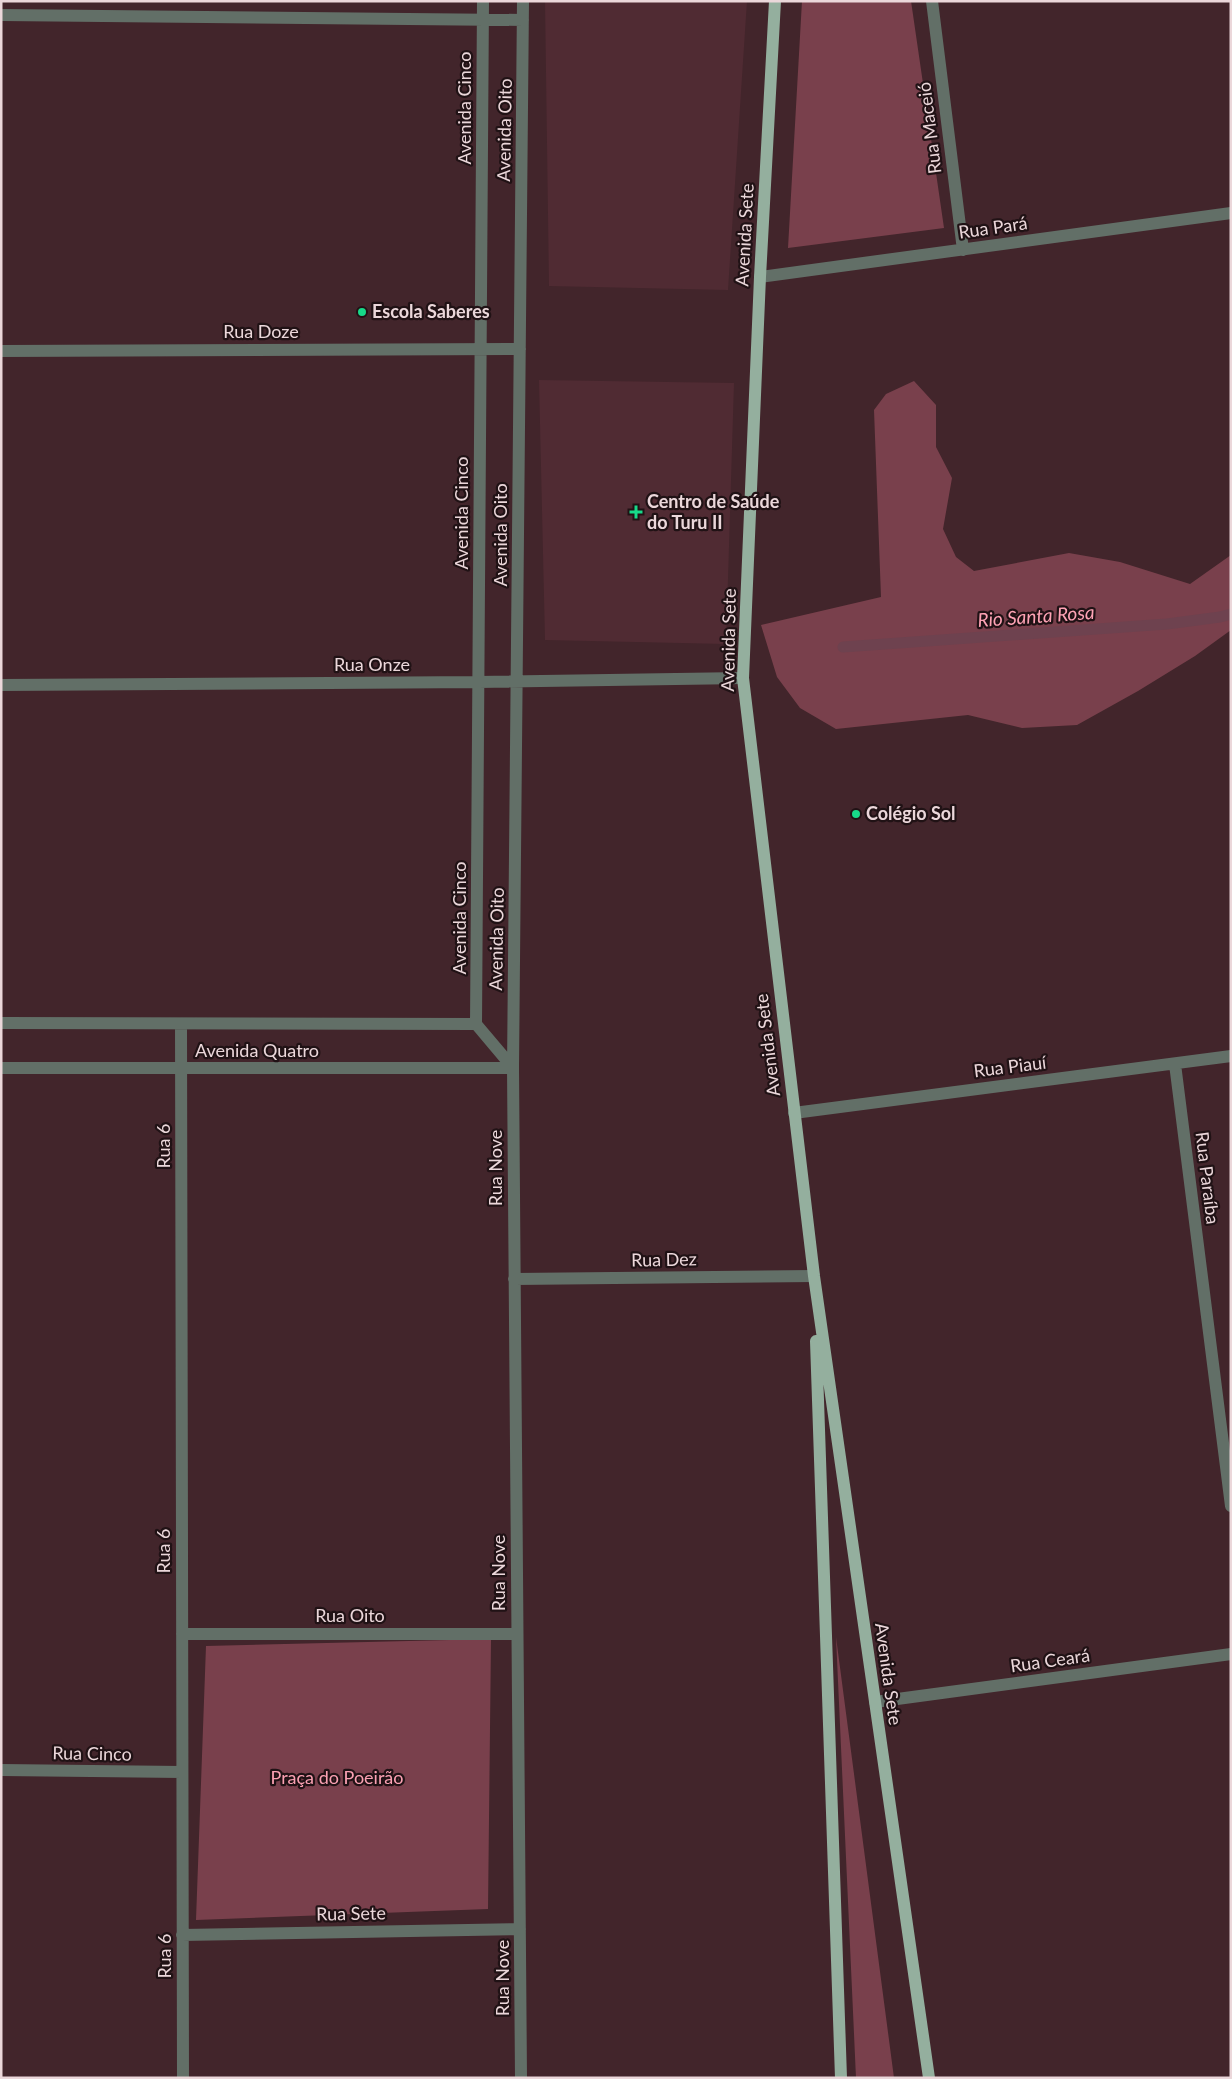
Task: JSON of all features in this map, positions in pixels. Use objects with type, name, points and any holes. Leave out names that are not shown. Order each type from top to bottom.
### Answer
[{"type":"main road","name":"Avenida Sete","points":[[775,1],[760,277],[743,678],[814,1276],[929,2078]]},
{"type":"main road","name":"Avenida Sete","points":[[814,1276],[840,2078]]},
{"type":"street","name":"Avenida Cinco","points":[[476,1024],[483,1]]},
{"type":"street","name":"Avenida Oito","points":[[513,1068],[523,1]]},
{"type":"street","name":"Rua Maceió","points":[[932,1],[963,250]]},
{"type":"street","points":[[1,15],[523,20]]},
{"type":"street","name":"Rua Pará","points":[[760,277],[1231,213]]},
{"type":"street","name":"Rua Doze","points":[[1,351],[520,349]]},
{"type":"street","name":"Rua Onze","points":[[1,685],[479,682],[743,678]]},
{"type":"street","name":"Avenida Quatro","points":[[1,1023],[476,1024]]},
{"type":"street","name":"Rua 6","points":[[181,1024],[182,2078]]},
{"type":"street","points":[[476,1024],[513,1068]]},
{"type":"street","name":"Rua Piauí","points":[[794,1113],[1231,1056]]},
{"type":"street","name":"Rua Paraíba","points":[[1175,1064],[1231,1506]]},
{"type":"street","name":"Avenida Quatro","points":[[1,1068],[513,1068]]},
{"type":"street","name":"Rua Nove","points":[[513,1068],[521,2078]]},
{"type":"street","name":"Rua Dez","points":[[514,1279],[814,1276]]},
{"type":"street","name":"Rua Oito","points":[[182,1634],[517,1634]]},
{"type":"street","name":"Rua Ceará","points":[[875,1702],[1231,1654]]},
{"type":"street","name":"Rua Cinco","points":[[1,1770],[182,1772]]},
{"type":"street","name":"Rua Sete","points":[[182,1934],[520,1929]]},
{"type":"shaded area","points":[[545,1],[747,1],[728,290],[549,286]]},
{"type":"shaded area","name":"Centro de Saúde do Turu II","points":[[539,380],[734,383],[726,644],[545,640]]},
{"type":"green space","points":[[802,1],[911,1],[944,228],[788,248]]},
{"type":"green space","points":[[914,381],[936,405],[936,447],[952,478],[943,529],[956,557],[974,571],[1069,553],[1120,562],[1190,584],[1231,555],[1231,630],[1195,656],[1077,725],[1022,728],[968,715],[836,729],[800,708],[777,677],[761,625],[881,597],[874,410],[886,394]]},
{"type":"green space","points":[[836,1637],[894,2078],[856,2078]]},
{"type":"green space","name":"Praça do Poeirão","points":[[491,1639],[488,1909],[196,1920],[206,1646]]},
{"type":"waterway","name":"Rio Santa Rosa","points":[[843,647],[1167,624],[1231,614]]},
{"type":"place","name":"Escola Saberes","points":[[362,312]]},
{"type":"place","name":"Centro de Saúde do Turu II","points":[[636,512]]},
{"type":"place","name":"Colégio Sol","points":[[856,814]]}]
